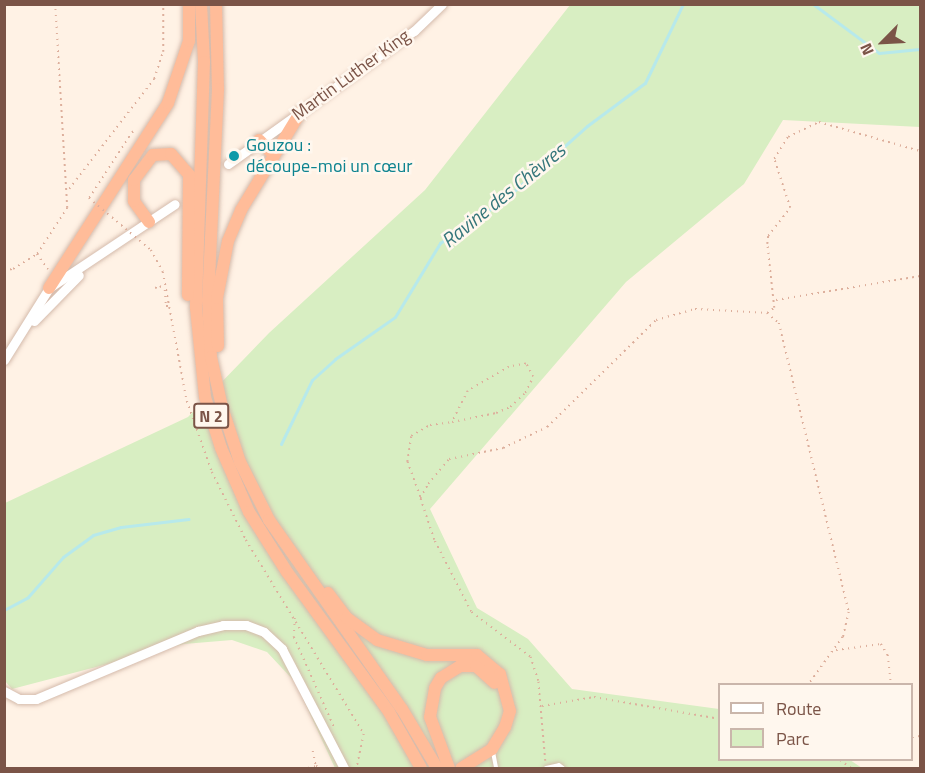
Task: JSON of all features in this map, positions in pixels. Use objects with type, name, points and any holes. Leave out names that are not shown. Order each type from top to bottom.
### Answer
[{"type":"highway","points":[[52,284],[168,103],[189,41],[189,4]]},
{"type":"highway","name":"N 2","points":[[201,4],[204,62],[196,308],[200,379],[221,448],[249,512],[287,572],[373,688],[421,768]]},
{"type":"highway","name":"N 2","points":[[216,4],[218,89],[209,332],[222,407],[240,462],[269,520],[402,710],[437,768]]},
{"type":"highway","points":[[240,462],[221,372],[217,298],[228,240],[273,154],[300,113]]},
{"type":"highway","points":[[260,140],[273,154]]},
{"type":"highway","points":[[149,222],[134,201],[134,180],[153,155],[171,154],[189,175],[189,319],[200,379]]},
{"type":"highway","points":[[269,520],[287,536],[341,610],[364,634],[402,650],[427,655],[464,652],[488,661],[500,674],[507,692],[510,711],[505,727],[492,749],[462,768]]},
{"type":"highway","points":[[449,768],[430,717],[435,688],[450,670],[476,666],[489,673],[501,696],[505,727]]},
{"type":"street","name":"Martin Luther King","points":[[228,164],[414,31],[442,4]]},
{"type":"street","points":[[4,360],[52,284],[91,263],[175,204]]},
{"type":"street","points":[[19,337],[91,263]]},
{"type":"street","points":[[4,691],[19,699],[36,699],[198,631],[223,625],[246,625],[264,632],[282,649],[344,768]]},
{"type":"lane","points":[[492,749],[496,768]]},
{"type":"lane","points":[[546,768],[563,768]]},
{"type":"path","points":[[4,270],[13,269],[37,254],[68,208],[69,190],[55,4]]},
{"type":"path","points":[[69,190],[154,79],[163,52],[163,4]]},
{"type":"path","points":[[767,313],[776,300],[767,244],[768,236],[790,208],[774,159],[780,145],[819,122],[921,151]]},
{"type":"path","points":[[144,127],[132,132],[89,198],[151,250],[163,272],[171,306],[186,401],[212,472],[246,540],[295,617],[366,742],[357,768]]},
{"type":"path","points":[[37,254],[52,284]]},
{"type":"path","points":[[776,300],[921,276]]},
{"type":"path","points":[[155,288],[160,286],[165,290],[166,306],[171,306]]},
{"type":"path","points":[[420,498],[440,466],[449,459],[502,448],[547,427],[656,320],[695,309],[767,313],[779,323],[846,595],[848,624],[835,650],[810,683]]},
{"type":"path","points":[[452,422],[468,391],[509,367],[526,364],[533,377],[525,393],[510,408],[452,422],[417,430],[406,446],[407,462],[434,540],[471,612],[530,657],[542,706],[546,768]]},
{"type":"path","points":[[295,617],[294,637],[336,727],[332,742]]},
{"type":"path","points":[[835,650],[881,644],[888,655],[891,683]]},
{"type":"path","points":[[542,706],[594,698],[718,719]]},
{"type":"path","points":[[313,751],[316,766]]},
{"type":"path","points":[[308,768],[316,766],[322,768]]},
{"type":"green space","points":[[570,5],[920,5],[920,127],[783,120],[744,184],[626,282],[430,509],[477,608],[528,639],[572,689],[718,709],[718,761],[852,761],[862,768],[335,768],[295,682],[267,652],[232,640],[184,644],[12,689],[5,681],[5,503],[188,417],[269,333],[425,190]]},
{"type":"waterway","name":"Ravine des Chèvres","points":[[281,444],[312,380],[335,359],[395,317],[440,243],[504,200],[587,126],[645,83],[683,4]]},
{"type":"waterway","name":"Ravine des Chèvres","points":[[813,4],[879,53],[920,49]]},
{"type":"waterway","name":"Ravine des Chèvres","points":[[4,610],[28,597],[63,557],[93,535],[121,527],[189,519]]},
{"type":"place","name":"Gouzou : découpe-moi un cœur","points":[[234,156]]}]
